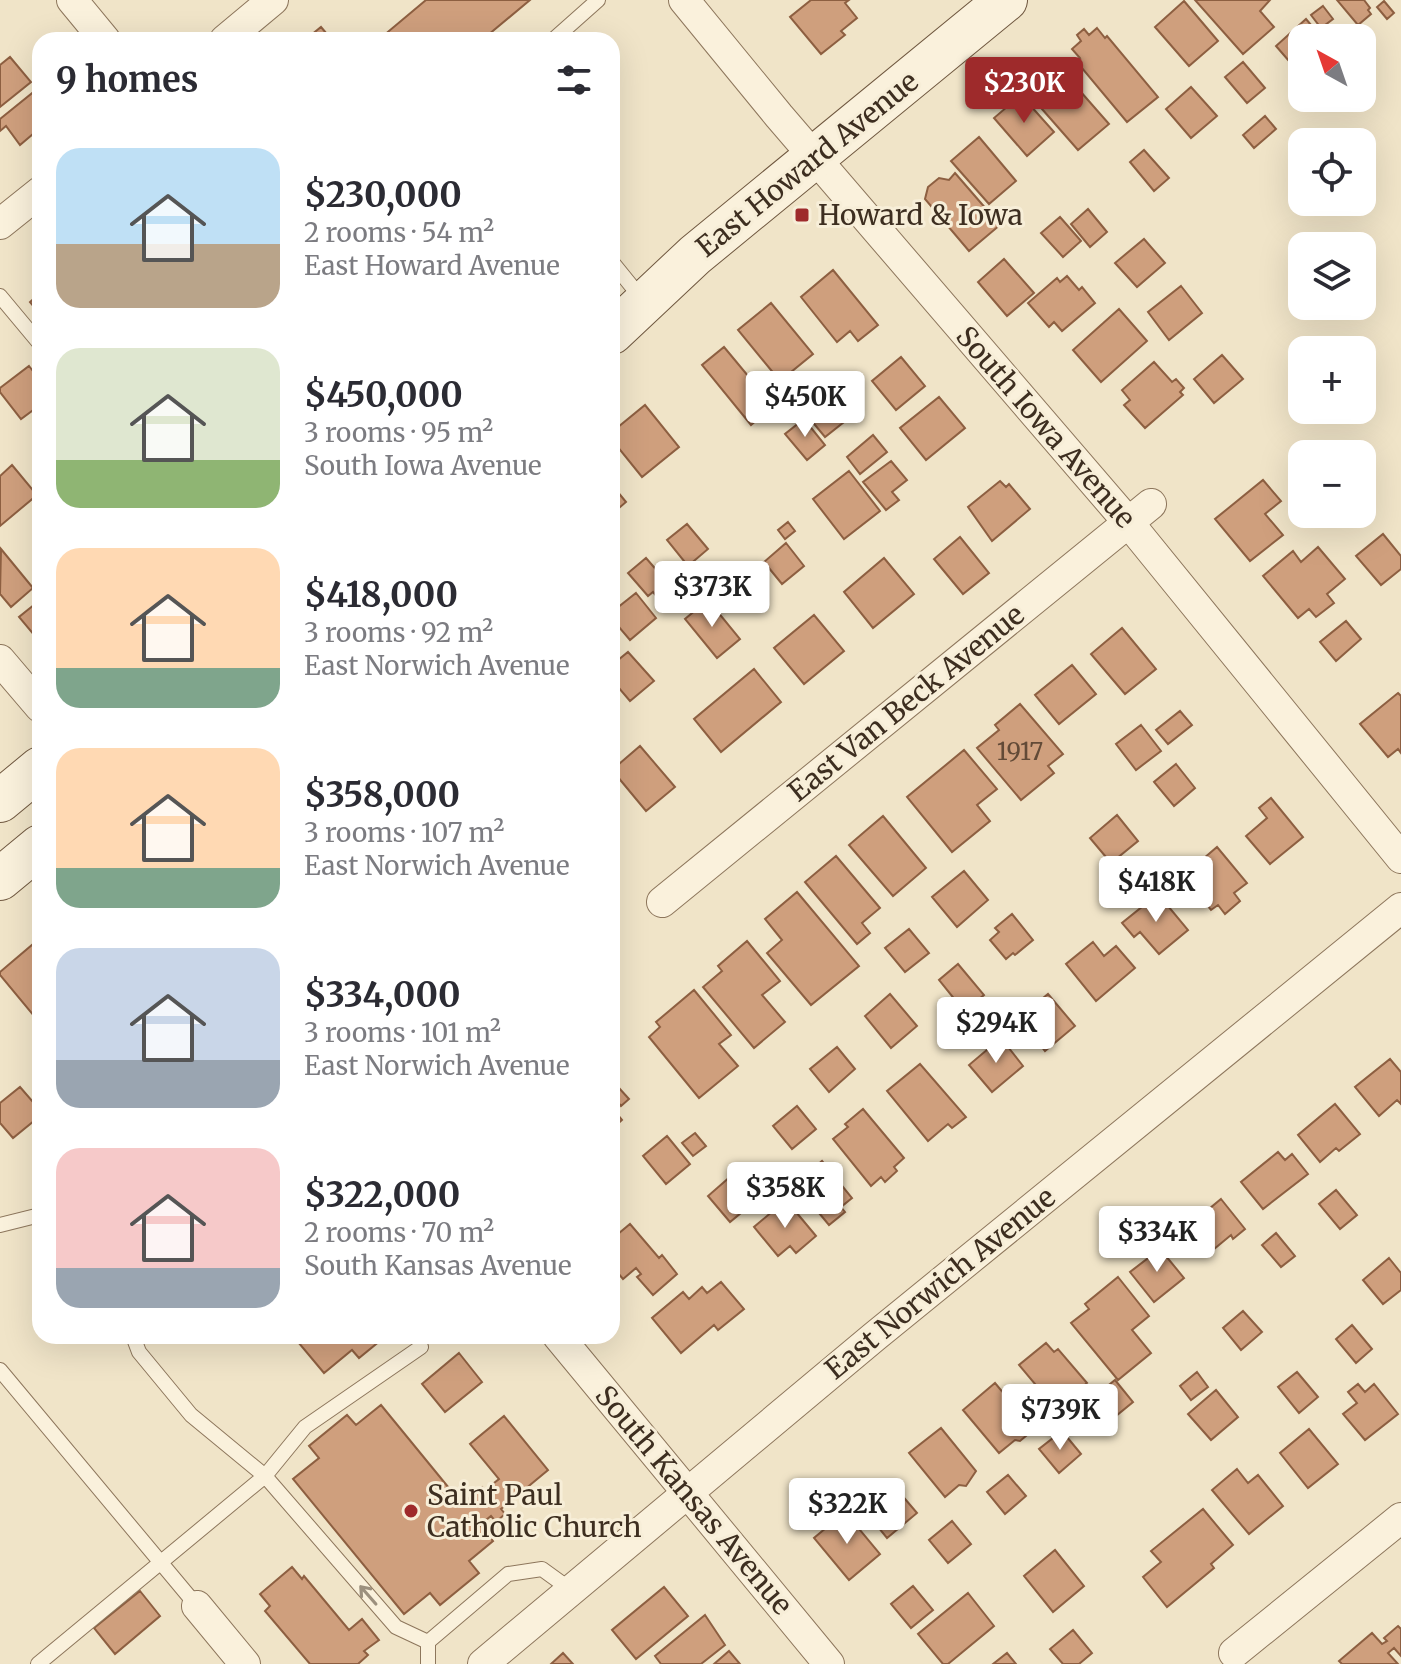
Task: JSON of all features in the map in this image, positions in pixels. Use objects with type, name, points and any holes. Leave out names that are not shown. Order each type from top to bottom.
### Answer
[{"type":"main road","name":"East Howard Avenue","points":[[620,326],[695,255],[1006,0]]},
{"type":"main road","points":[[0,801],[32,775]]},
{"type":"main road","points":[[0,879],[32,853]]},
{"type":"street","points":[[72,0],[98,32]]},
{"type":"street","points":[[235,32],[273,0]]},
{"type":"street","name":"South Iowa Avenue","points":[[684,0],[815,158],[1140,513],[1401,858]]},
{"type":"street","points":[[0,224],[32,198]]},
{"type":"street","name":"East Van Beck Avenue","points":[[662,902],[1140,513]]},
{"type":"street","points":[[0,660],[32,698]]},
{"type":"street","name":"East Norwich Avenue","points":[[499,1656],[571,1590],[874,1337],[1401,908]]},
{"type":"street","name":"South Kansas Avenue","points":[[565,1344],[829,1664]]},
{"type":"street","points":[[1234,1653],[1401,1518]]},
{"type":"street","points":[[197,1606],[245,1664]]},
{"type":"lane","points":[[562,32],[598,0]]},
{"type":"lane","points":[[620,272],[645,303]]},
{"type":"lane","points":[[0,296],[32,334]]},
{"type":"lane","points":[[0,1225],[32,1217]]},
{"type":"lane","points":[[136,1344],[139,1352],[191,1415],[265,1476],[396,1627],[428,1642]]},
{"type":"lane","points":[[38,1664],[265,1476],[305,1427],[421,1347]]},
{"type":"lane","points":[[1,1373],[197,1606]]},
{"type":"lane","points":[[428,1664],[428,1642],[508,1574],[542,1569],[571,1590]]},
{"type":"building","points":[[426,0],[530,0],[492,32],[388,32]]},
{"type":"building","points":[[811,0],[849,0],[845,3],[857,18],[841,31],[845,35],[821,54],[790,17]]},
{"type":"building","points":[[1195,0],[1270,0],[1260,11],[1274,27],[1243,54]]},
{"type":"building","points":[[1337,0],[1364,0],[1371,14],[1357,24]]},
{"type":"building","points":[[1184,1],[1218,41],[1189,66],[1155,27]]},
{"type":"building","points":[[1384,1],[1394,13],[1387,19],[1377,7]]},
{"type":"building","points":[[1323,6],[1333,19],[1326,24],[1318,24],[1311,15]]},
{"type":"building","points":[[1097,28],[1158,97],[1127,122],[1076,61],[1080,58],[1072,49],[1081,41],[1077,35],[1084,29],[1089,35]]},
{"type":"building","points":[[1288,35],[1288,60],[1276,46]]},
{"type":"building","points":[[10,57],[31,82],[0,107],[0,65]]},
{"type":"building","points":[[1243,62],[1265,88],[1247,103],[1225,77]]},
{"type":"building","points":[[1073,83],[1109,124],[1078,150],[1042,109]]},
{"type":"building","points":[[1191,87],[1217,116],[1191,138],[1166,109]]},
{"type":"building","points":[[32,93],[32,135],[20,145],[6,126],[0,131],[0,119]]},
{"type":"building","points":[[1021,95],[1054,132],[1027,156],[994,118]]},
{"type":"building","points":[[1265,116],[1276,129],[1254,148],[1243,135]]},
{"type":"building","points":[[979,137],[1016,181],[989,204],[951,161]]},
{"type":"building","points":[[1144,150],[1169,178],[1154,191],[1130,162]]},
{"type":"building","points":[[955,173],[1000,225],[969,251],[925,199],[928,187],[939,178],[949,180]]},
{"type":"building","points":[[1088,209],[1107,232],[1090,247],[1071,224]]},
{"type":"building","points":[[1060,217],[1081,241],[1063,257],[1041,233]]},
{"type":"building","points":[[1144,239],[1165,263],[1137,287],[1115,263]]},
{"type":"building","points":[[1004,259],[1034,293],[1007,316],[978,282]]},
{"type":"building","points":[[833,270],[878,325],[858,341],[850,331],[837,342],[801,297]]},
{"type":"building","points":[[1067,276],[1079,290],[1082,287],[1095,303],[1062,331],[1054,322],[1049,327],[1028,303],[1057,278],[1060,282]]},
{"type":"building","points":[[1181,286],[1202,313],[1169,340],[1148,312]]},
{"type":"building","points":[[771,303],[813,354],[780,381],[738,330]]},
{"type":"building","points":[[1119,309],[1147,341],[1101,382],[1073,350]]},
{"type":"building","points":[[724,347],[773,406],[751,425],[702,365]]},
{"type":"building","points":[[1222,355],[1243,379],[1214,403],[1194,379]]},
{"type":"building","points":[[901,357],[925,386],[896,410],[872,381]]},
{"type":"building","points":[[1154,362],[1172,382],[1176,379],[1184,388],[1180,392],[1183,395],[1145,428],[1124,405],[1130,400],[1122,390]]},
{"type":"building","points":[[29,366],[32,370],[32,411],[21,419],[0,388]]},
{"type":"building","points":[[819,382],[849,418],[825,437],[795,401]]},
{"type":"building","points":[[939,397],[965,428],[926,460],[900,428]]},
{"type":"building","points":[[645,405],[679,447],[642,477],[620,450],[620,425]]},
{"type":"building","points":[[804,419],[825,445],[807,460],[785,434]]},
{"type":"building","points":[[873,435],[887,452],[860,474],[847,457]]},
{"type":"building","points":[[891,461],[907,480],[892,492],[899,500],[886,510],[863,482]]},
{"type":"building","points":[[12,465],[32,489],[32,499],[0,526],[0,476]]},
{"type":"building","points":[[849,471],[880,511],[844,539],[813,499]]},
{"type":"building","points":[[1263,480],[1281,501],[1265,514],[1283,535],[1250,561],[1215,519]]},
{"type":"building","points":[[1000,481],[1006,487],[1009,484],[1030,509],[992,541],[968,507]]},
{"type":"building","points":[[788,522],[795,531],[785,539],[778,530]]},
{"type":"building","points":[[687,524],[708,549],[688,566],[667,540]]},
{"type":"building","points":[[1383,534],[1401,556],[1401,569],[1381,585],[1356,556]]},
{"type":"building","points":[[960,537],[989,573],[963,594],[934,559]]},
{"type":"building","points":[[786,543],[804,566],[782,584],[764,562]]},
{"type":"building","points":[[1318,547],[1345,579],[1327,594],[1334,603],[1316,617],[1309,609],[1298,618],[1263,576],[1293,551],[1301,562]]},
{"type":"building","points":[[1,549],[32,589],[11,607],[0,594]]},
{"type":"building","points":[[646,558],[672,588],[659,599],[653,592],[648,596],[628,573]]},
{"type":"building","points":[[884,558],[914,594],[873,628],[844,592]]},
{"type":"building","points":[[636,593],[656,618],[630,640],[620,628],[620,606]]},
{"type":"building","points":[[708,600],[740,639],[717,658],[685,619]]},
{"type":"building","points":[[32,606],[32,632],[19,617]]},
{"type":"building","points":[[814,615],[844,651],[804,684],[774,648]]},
{"type":"building","points":[[1346,621],[1361,639],[1336,661],[1320,642]]},
{"type":"building","points":[[1122,628],[1156,669],[1125,694],[1091,654]]},
{"type":"building","points":[[628,652],[654,681],[630,701],[620,689],[620,658]]},
{"type":"building","points":[[1072,665],[1096,694],[1059,724],[1035,695]]},
{"type":"building","points":[[754,669],[781,702],[721,752],[694,719]]},
{"type":"building","points":[[1398,693],[1401,696],[1401,753],[1398,749],[1388,757],[1360,724]]},
{"type":"building","points":[[1020,704],[1063,754],[1048,766],[1054,773],[1021,800],[977,748],[999,730],[995,725]]},
{"type":"building","points":[[1180,711],[1192,725],[1168,744],[1156,730]]},
{"type":"building","points":[[1141,725],[1161,751],[1136,770],[1116,744]]},
{"type":"building","points":[[640,746],[675,787],[646,811],[620,780],[620,763]]},
{"type":"building","points":[[964,750],[997,789],[977,805],[990,821],[952,852],[907,797]]},
{"type":"building","points":[[1176,764],[1195,788],[1174,806],[1154,782]]},
{"type":"building","points":[[1271,798],[1303,837],[1270,864],[1246,836],[1267,818],[1259,808]]},
{"type":"building","points":[[1117,815],[1138,841],[1111,863],[1090,838]]},
{"type":"building","points":[[883,816],[926,868],[893,896],[849,845]]},
{"type":"building","points":[[1217,847],[1247,883],[1234,893],[1240,901],[1225,914],[1218,905],[1211,910],[1183,876]]},
{"type":"building","points":[[836,856],[880,908],[862,923],[870,933],[857,944],[805,882]]},
{"type":"building","points":[[964,871],[988,900],[957,927],[932,897]]},
{"type":"building","points":[[797,892],[859,966],[811,1005],[767,953],[782,940],[765,919]]},
{"type":"building","points":[[1158,894],[1188,930],[1159,954],[1140,932],[1134,937],[1122,923]]},
{"type":"building","points":[[1012,914],[1033,940],[1006,959],[990,940],[999,932],[995,928]]},
{"type":"building","points":[[909,929],[929,953],[905,972],[885,948]]},
{"type":"building","points":[[747,941],[780,981],[762,995],[785,1022],[754,1048],[703,987],[722,971],[718,966]]},
{"type":"building","points":[[1093,942],[1104,956],[1116,946],[1135,968],[1096,1001],[1066,964]]},
{"type":"building","points":[[32,945],[32,1014],[0,975]]},
{"type":"building","points":[[958,964],[984,995],[964,1011],[939,980]]},
{"type":"building","points":[[694,990],[731,1035],[719,1044],[738,1066],[699,1098],[649,1037],[660,1027],[656,1022]]},
{"type":"building","points":[[890,994],[917,1026],[891,1048],[865,1016]]},
{"type":"building","points":[[1048,994],[1075,1026],[1045,1051],[1019,1018]]},
{"type":"building","points":[[1001,1038],[1023,1066],[992,1092],[969,1065]]},
{"type":"building","points":[[837,1047],[855,1069],[829,1092],[810,1069]]},
{"type":"building","points":[[1390,1059],[1401,1072],[1401,1104],[1397,1100],[1379,1116],[1355,1087]]},
{"type":"building","points":[[920,1064],[966,1117],[952,1128],[948,1124],[928,1141],[887,1091]]},
{"type":"building","points":[[20,1087],[32,1101],[32,1123],[13,1138],[0,1123],[0,1103]]},
{"type":"building","points":[[620,1089],[629,1099],[620,1105]]},
{"type":"building","points":[[1335,1104],[1360,1134],[1320,1162],[1298,1135]]},
{"type":"building","points":[[797,1106],[816,1129],[792,1149],[773,1126]]},
{"type":"building","points":[[863,1109],[904,1158],[894,1167],[897,1171],[885,1182],[881,1177],[871,1186],[833,1139]]},
{"type":"building","points":[[695,1133],[706,1146],[693,1156],[682,1143]]},
{"type":"building","points":[[667,1136],[690,1164],[666,1184],[643,1156]]},
{"type":"building","points":[[1278,1152],[1285,1160],[1292,1154],[1308,1174],[1263,1209],[1241,1182]]},
{"type":"building","points":[[822,1161],[852,1198],[841,1207],[845,1212],[829,1225],[795,1184]]},
{"type":"building","points":[[731,1176],[753,1203],[730,1222],[708,1196]]},
{"type":"building","points":[[1336,1190],[1357,1215],[1340,1229],[1319,1204]]},
{"type":"building","points":[[1221,1199],[1245,1229],[1233,1239],[1231,1235],[1208,1254],[1186,1228]]},
{"type":"building","points":[[786,1200],[816,1236],[796,1253],[790,1246],[778,1256],[754,1227]]},
{"type":"building","points":[[630,1224],[677,1274],[653,1295],[637,1277],[641,1274],[636,1268],[623,1279],[620,1275],[620,1232]]},
{"type":"building","points":[[1276,1233],[1295,1256],[1281,1267],[1262,1245]]},
{"type":"building","points":[[1156,1244],[1184,1278],[1154,1302],[1130,1272],[1152,1255],[1148,1250]]},
{"type":"building","points":[[1389,1258],[1401,1273],[1401,1290],[1383,1304],[1363,1280]]},
{"type":"building","points":[[1118,1277],[1149,1316],[1132,1330],[1151,1353],[1118,1380],[1071,1323],[1089,1309],[1085,1304]]},
{"type":"building","points":[[721,1282],[744,1309],[718,1330],[714,1325],[681,1353],[652,1318],[683,1292],[689,1299],[702,1287],[707,1293]]},
{"type":"building","points":[[1243,1311],[1262,1332],[1241,1350],[1223,1328]]},
{"type":"building","points":[[1352,1325],[1372,1349],[1356,1363],[1336,1339]]},
{"type":"building","points":[[1046,1343],[1054,1352],[1058,1349],[1087,1383],[1056,1409],[1019,1365]]},
{"type":"building","points":[[300,1344],[376,1344],[359,1358],[352,1350],[324,1373]]},
{"type":"building","points":[[459,1353],[482,1382],[445,1412],[422,1384]]},
{"type":"building","points":[[1197,1372],[1208,1387],[1191,1400],[1180,1386]]},
{"type":"building","points":[[1297,1372],[1318,1397],[1299,1413],[1278,1387]]},
{"type":"building","points":[[1115,1380],[1133,1402],[1111,1420],[1093,1398]]},
{"type":"building","points":[[995,1383],[1031,1426],[1020,1441],[1015,1440],[999,1453],[963,1410]]},
{"type":"building","points":[[1358,1384],[1365,1392],[1374,1384],[1398,1414],[1365,1440],[1343,1414],[1357,1403],[1348,1392]]},
{"type":"building","points":[[1216,1390],[1238,1417],[1211,1440],[1188,1414]]},
{"type":"building","name":"Saint Paul Catholic Church","points":[[381,1405],[462,1504],[482,1487],[485,1490],[499,1479],[470,1444],[504,1416],[548,1470],[501,1509],[505,1514],[496,1522],[491,1516],[480,1525],[493,1541],[469,1561],[479,1573],[440,1605],[430,1593],[404,1614],[293,1479],[319,1458],[309,1446],[347,1415],[356,1425]]},
{"type":"building","points":[[941,1428],[976,1471],[966,1486],[959,1485],[945,1497],[909,1453]]},
{"type":"building","points":[[1309,1429],[1338,1464],[1308,1488],[1280,1453]]},
{"type":"building","points":[[1062,1431],[1081,1454],[1059,1473],[1039,1449]]},
{"type":"building","points":[[1237,1469],[1248,1483],[1258,1475],[1283,1506],[1249,1534],[1212,1490]]},
{"type":"building","points":[[1008,1475],[1026,1496],[1005,1514],[987,1492]]},
{"type":"building","points":[[882,1480],[885,1483],[889,1480],[917,1513],[887,1538],[857,1501]]},
{"type":"building","points":[[1203,1509],[1233,1545],[1211,1564],[1214,1568],[1167,1607],[1143,1577],[1161,1562],[1151,1551]]},
{"type":"building","points":[[845,1512],[880,1554],[849,1580],[814,1538]]},
{"type":"building","points":[[952,1521],[971,1544],[948,1563],[929,1540]]},
{"type":"building","points":[[1055,1550],[1084,1586],[1053,1612],[1024,1576]]},
{"type":"building","points":[[292,1567],[302,1579],[304,1576],[349,1630],[362,1619],[379,1640],[364,1651],[368,1655],[358,1664],[310,1664],[265,1611],[270,1606],[260,1594]]},
{"type":"building","points":[[913,1586],[933,1610],[911,1628],[891,1604]]},
{"type":"building","points":[[664,1587],[688,1616],[636,1659],[612,1630]]},
{"type":"building","points":[[140,1591],[160,1616],[115,1654],[94,1628]]},
{"type":"building","points":[[968,1593],[994,1626],[948,1664],[943,1664],[918,1634]]},
{"type":"building","points":[[705,1615],[725,1645],[701,1664],[661,1664],[655,1656]]},
{"type":"building","points":[[1398,1626],[1401,1629],[1401,1656],[1394,1648],[1388,1653],[1398,1664],[1342,1664],[1339,1661],[1372,1633],[1382,1644],[1387,1641],[1384,1638]]},
{"type":"building","points":[[1073,1630],[1092,1653],[1079,1664],[1063,1664],[1050,1649]]},
{"type":"building","points":[[729,1651],[740,1664],[714,1664]]},
{"type":"building","points":[[563,1653],[573,1664],[551,1664]]},
{"type":"building","points":[[1007,1653],[1016,1664],[993,1664]]},
{"type":"place","name":"Howard & Iowa","points":[[802,215]]},
{"type":"place","name":"Saint Paul Catholic Church","points":[[411,1511]]}]
